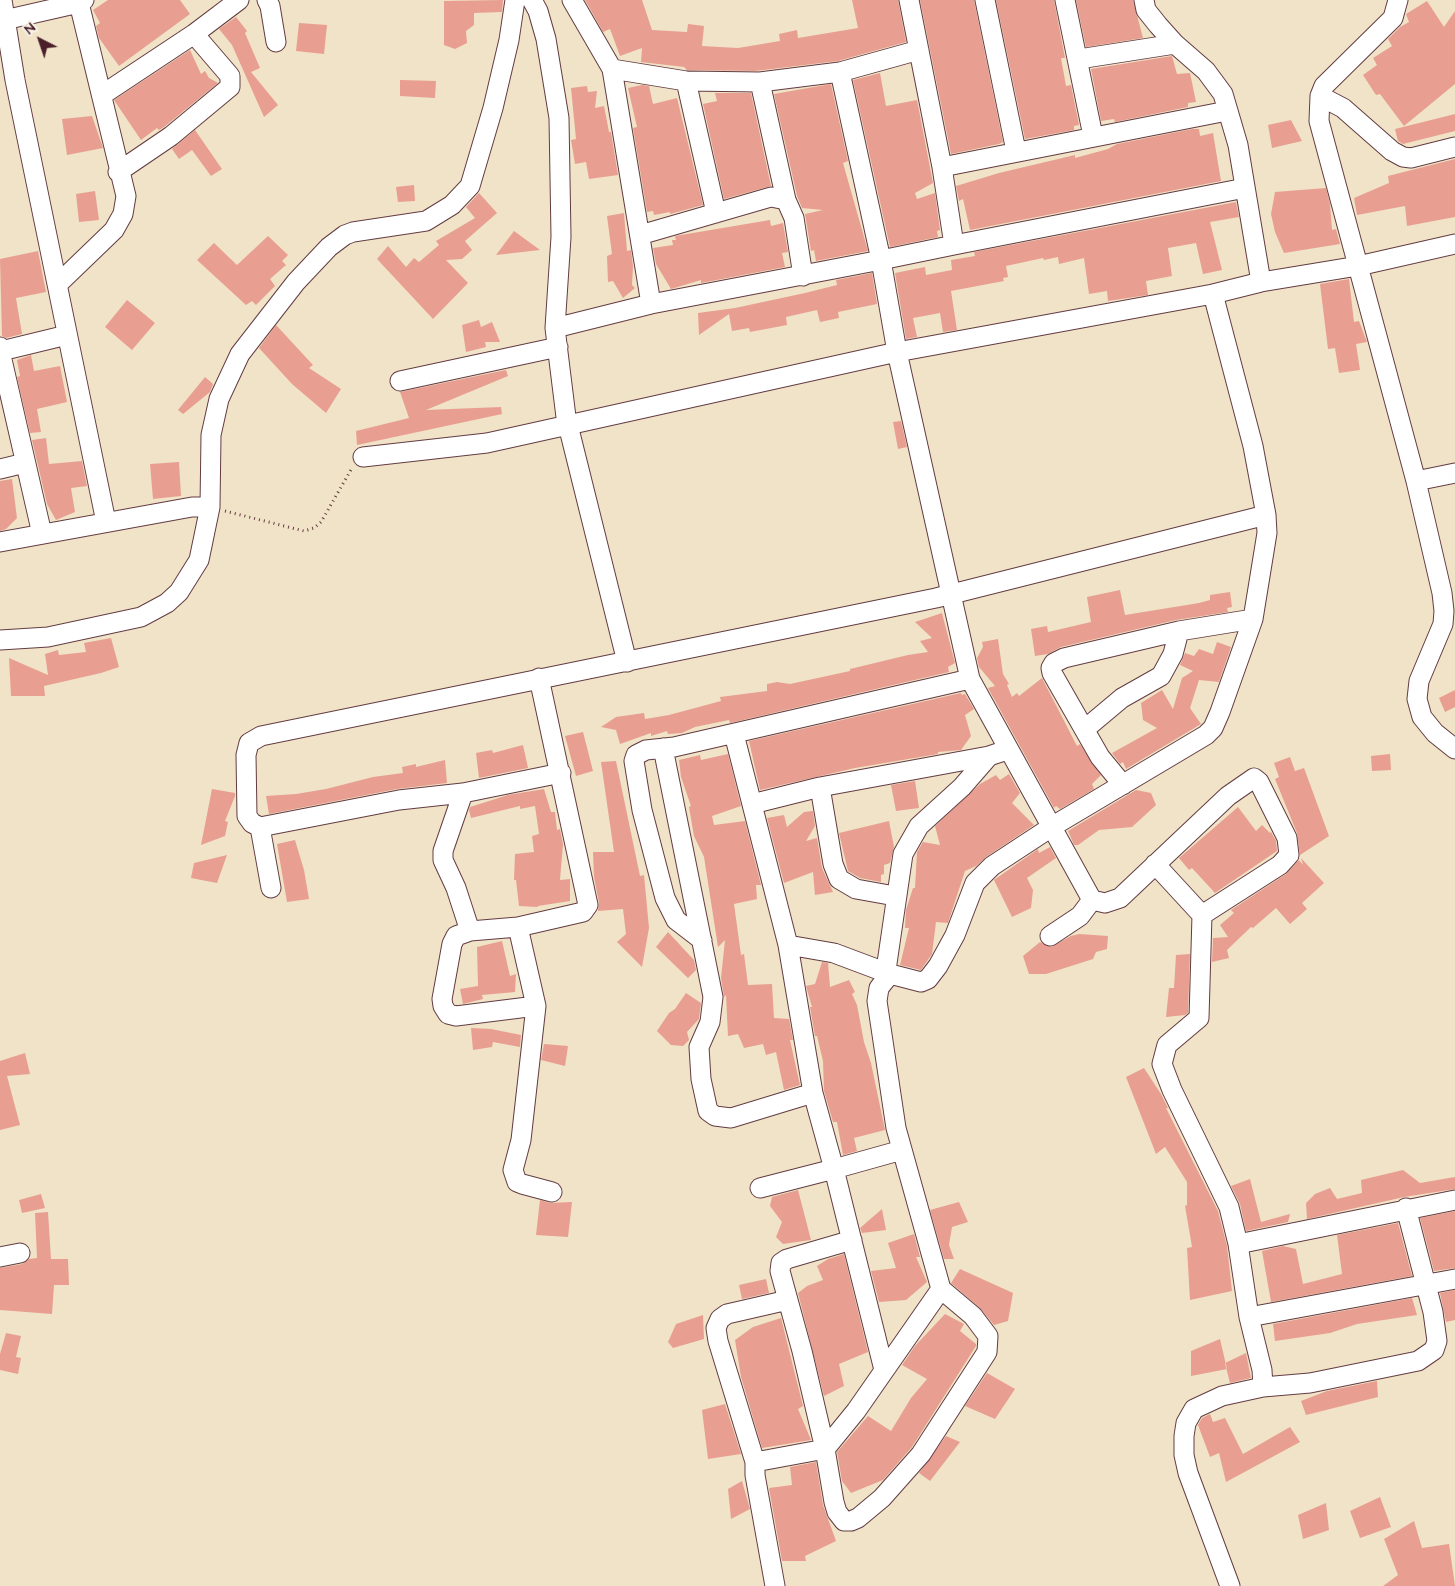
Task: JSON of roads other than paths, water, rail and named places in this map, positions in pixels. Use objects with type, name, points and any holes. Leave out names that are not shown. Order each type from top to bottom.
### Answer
[{"type":"street","points":[[2,0],[8,81],[59,283],[67,335],[106,522]]},
{"type":"street","points":[[102,95],[194,34],[239,0]]},
{"type":"street","points":[[267,0],[270,6],[276,42]]},
{"type":"street","points":[[0,640],[48,638],[141,617],[167,604],[180,592],[199,560],[210,507],[211,434],[219,399],[240,354],[278,302],[329,247],[345,235],[353,232],[426,221],[452,205],[470,186],[493,108],[509,40],[515,0]]},
{"type":"street","points":[[532,0],[538,11],[546,39],[559,118],[561,237],[555,328],[568,427],[627,662]]},
{"type":"street","points":[[572,0],[612,70],[651,304]]},
{"type":"street","points":[[909,0],[942,167],[954,246]]},
{"type":"street","points":[[985,0],[1016,152]]},
{"type":"street","points":[[1065,0],[1079,59],[1093,136]]},
{"type":"street","points":[[1144,0],[1146,10],[1175,44],[1206,70],[1223,94],[1238,144],[1262,282]]},
{"type":"street","points":[[1398,0],[1393,18],[1330,78],[1320,96],[1319,122],[1416,481],[1444,611],[1443,624],[1419,681],[1417,699],[1422,717],[1435,733],[1455,749]]},
{"type":"street","points":[[3,21],[82,1],[118,172],[126,196],[124,214],[114,230],[59,283]]},
{"type":"street","points":[[118,172],[170,136],[230,87],[230,76],[194,34]]},
{"type":"street","points":[[1079,59],[1175,44]]},
{"type":"street","points":[[612,70],[686,81],[760,82],[840,72],[919,50]]},
{"type":"street","points":[[840,72],[881,260],[897,352],[953,593],[970,679],[1007,750],[1053,826],[1092,900],[1105,903],[1120,898],[1228,796],[1250,779],[1256,778],[1287,838],[1289,855],[1280,865],[1202,914]]},
{"type":"street","points":[[686,81],[716,213]]},
{"type":"street","points":[[760,82],[786,200],[794,218],[803,276]]},
{"type":"street","points":[[1320,96],[1343,108],[1392,151],[1403,157],[1411,158],[1455,147]]},
{"type":"street","points":[[942,167],[1227,111]]},
{"type":"street","points":[[555,328],[651,304],[803,276],[1245,188]]},
{"type":"street","points":[[640,235],[771,197],[786,200]]},
{"type":"street","points":[[363,457],[487,443],[568,427],[596,418],[897,352],[1213,294],[1262,282],[1358,266],[1455,244]]},
{"type":"street","points":[[788,945],[834,953],[921,982],[932,975],[955,935],[975,883],[992,866],[1053,826],[1206,735],[1213,728],[1252,619],[1267,533],[1266,515],[1254,446],[1213,294]]},
{"type":"street","points":[[42,534],[25,463],[7,410],[0,350],[67,335]]},
{"type":"street","points":[[400,381],[558,347]]},
{"type":"street","points":[[0,469],[25,463]]},
{"type":"street","points":[[1416,481],[1455,473]]},
{"type":"street","points":[[0,542],[192,507],[210,507]]},
{"type":"street","points":[[560,773],[463,793],[399,800],[260,827],[252,823],[247,816],[246,755],[249,743],[261,736],[539,678],[627,662],[953,593],[1266,515]]},
{"type":"street","points":[[1122,785],[1100,757],[1052,673],[1054,663],[1064,658],[1179,631],[1252,619]]},
{"type":"street","points":[[1085,730],[1122,698],[1161,676],[1173,654],[1179,631]]},
{"type":"street","points":[[536,1006],[456,1016],[448,1014],[442,999],[452,944],[456,936],[470,931],[518,927],[583,912],[588,906],[539,678]]},
{"type":"street","points":[[702,940],[676,920],[665,898],[642,810],[634,762],[636,755],[646,750],[734,734],[970,679]]},
{"type":"street","points":[[734,734],[788,945],[813,1093],[884,1370]]},
{"type":"street","points":[[663,748],[677,827],[713,997],[710,1022],[699,1047],[701,1079],[708,1111],[715,1116],[730,1118],[813,1093]]},
{"type":"street","points":[[752,804],[820,787],[989,756],[1007,750]]},
{"type":"street","points":[[852,1240],[786,1259],[780,1263],[780,1271],[825,1449],[837,1512],[844,1521],[851,1522],[882,1498],[921,1454],[987,1352],[988,1336],[973,1316],[941,1289],[896,1128],[877,1001],[879,988],[888,972],[895,896],[903,854],[919,826],[962,787],[989,756]]},
{"type":"street","points":[[820,787],[833,864],[839,879],[856,889],[895,896]]},
{"type":"street","points":[[463,793],[447,838],[443,860],[453,882],[470,931]]},
{"type":"street","points":[[260,827],[271,888]]},
{"type":"street","points":[[1156,864],[1202,914],[1199,1018],[1167,1045],[1162,1064],[1172,1090],[1230,1206],[1249,1317],[1262,1370],[1263,1387]]},
{"type":"street","points":[[1050,936],[1080,916],[1092,900]]},
{"type":"street","points":[[518,927],[536,1006],[521,1140],[514,1170],[517,1182],[552,1192]]},
{"type":"street","points":[[760,1188],[902,1150]]},
{"type":"street","points":[[1238,1244],[1406,1208],[1455,1200]]},
{"type":"street","points":[[1230,1586],[1188,1473],[1184,1455],[1186,1423],[1194,1409],[1222,1396],[1263,1387],[1310,1383],[1418,1361],[1428,1357],[1434,1350],[1437,1341],[1433,1312],[1406,1208]]},
{"type":"street","points":[[0,1257],[20,1253]]},
{"type":"street","points":[[1249,1317],[1455,1279]]},
{"type":"street","points":[[755,1462],[825,1449],[856,1411],[941,1289]]},
{"type":"street","points":[[775,1586],[755,1475],[755,1462],[718,1341],[716,1328],[720,1319],[727,1314],[788,1300]]}]
